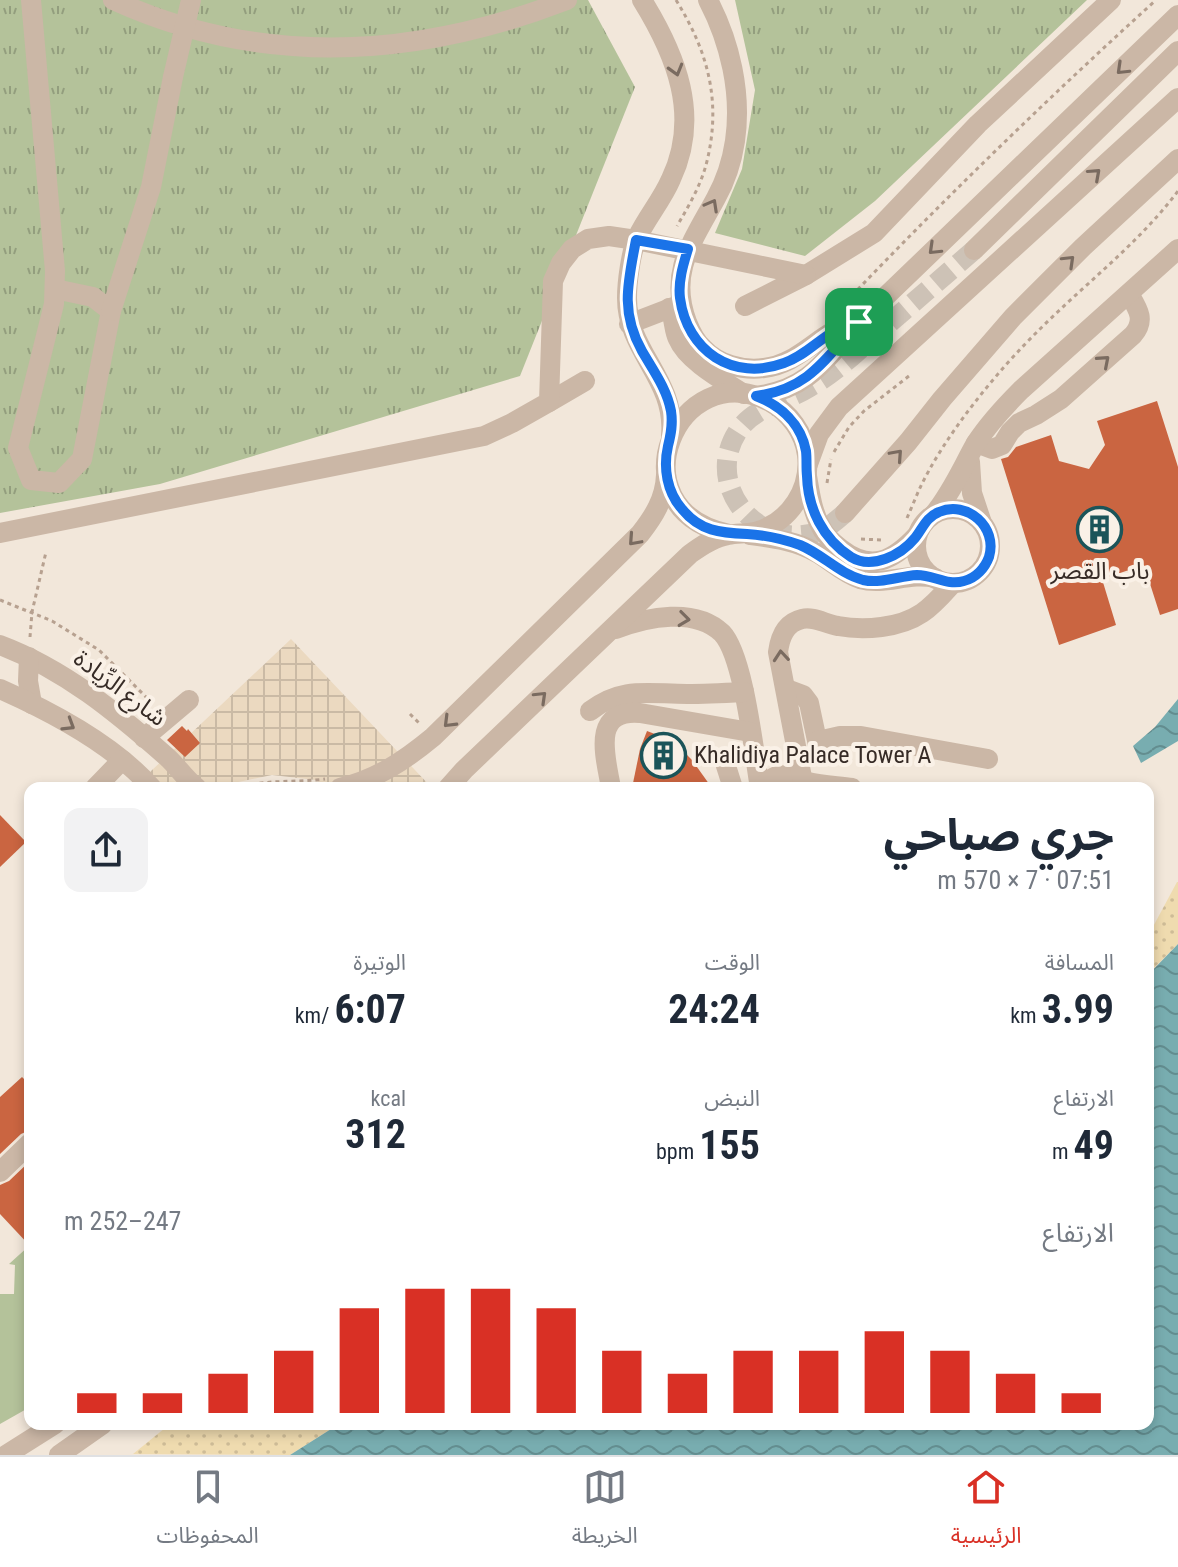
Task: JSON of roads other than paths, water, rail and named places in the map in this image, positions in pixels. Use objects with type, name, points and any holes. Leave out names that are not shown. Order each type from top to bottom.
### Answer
[{"type":"street","points":[[31,0],[55,289],[54,304],[18,448],[31,480],[59,483],[82,459],[111,311],[151,187],[191,0]]},
{"type":"street","points":[[113,0],[178,25],[228,39],[342,48],[449,36],[495,25],[567,0]]},
{"type":"street","points":[[338,782],[371,778],[389,770],[424,745],[625,550],[658,508],[665,484],[673,422],[667,395],[629,324],[627,297],[636,240],[671,179],[680,154],[684,128],[683,94],[666,41],[642,0]]},
{"type":"street","points":[[708,0],[723,33],[733,68],[737,103],[736,138],[730,167],[718,196],[691,242],[675,306],[675,332],[680,344],[702,365],[750,395],[777,406],[793,422],[804,443],[811,502],[821,529],[850,556],[865,562],[880,561],[901,551],[952,489],[973,449],[1001,410],[1178,249]]},
{"type":"street","points":[[745,306],[806,275],[874,233],[978,124],[1111,0]]},
{"type":"street","points":[[671,435],[686,415],[707,400],[731,394],[773,394],[805,380],[859,322],[1178,15]]},
{"type":"street","points":[[974,250],[1178,51]]},
{"type":"street","points":[[453,782],[690,554],[715,539],[771,526],[791,509],[803,487],[819,434],[839,407],[1178,98]]},
{"type":"street","points":[[845,513],[1013,317],[1178,159]]},
{"type":"street","points":[[549,402],[553,281],[572,249],[588,239],[609,236],[691,242],[806,275]]},
{"type":"street","points":[[55,289],[93,297],[111,311]]},
{"type":"street","points":[[973,449],[997,448],[1014,427],[1061,399],[1138,330],[1140,316],[1129,294]]},
{"type":"street","points":[[675,306],[698,343],[713,357],[741,368],[761,369],[790,361],[832,331],[859,322]]},
{"type":"street","points":[[629,324],[675,306]]},
{"type":"street","points":[[1065,351],[1080,383]]},
{"type":"street","points":[[1035,378],[1050,386],[1061,399]]},
{"type":"street","points":[[0,533],[484,436],[585,381]]},
{"type":"street","points":[[666,471],[681,509],[703,526],[798,545],[862,580],[883,581],[916,575],[944,580],[970,579],[988,560],[991,543],[970,487],[973,449]]},
{"type":"street","points":[[934,514],[941,510],[958,509],[981,520]]},
{"type":"street","points":[[917,535],[917,556],[924,569],[944,580]]},
{"type":"street","points":[[802,782],[778,652],[780,638],[788,626],[800,619],[859,629],[903,622],[930,607],[944,580]]},
{"type":"street","points":[[609,632],[629,624],[672,617],[707,623],[723,634],[744,692],[760,782]]},
{"type":"street","name":"شارع الرِّيادة","points":[[0,645],[29,657],[82,687],[167,756],[185,782]]},
{"type":"street","points":[[29,657],[28,681],[32,704]]},
{"type":"street","points":[[0,689],[60,719],[122,760],[147,782]]},
{"type":"street","points":[[787,689],[806,698],[818,746],[840,736],[861,736],[988,759]]},
{"type":"street","points":[[590,711],[607,700],[629,693],[744,692]]},
{"type":"street","points":[[144,738],[189,700]]},
{"type":"street","points":[[610,782],[603,739],[606,729],[620,715],[640,713],[750,732]]},
{"type":"street","points":[[101,782],[122,760]]},
{"type":"street","points":[[726,766],[731,782]]},
{"type":"street","points":[[768,782],[783,775],[797,777],[801,782]]},
{"type":"street","points":[[0,1172],[24,1149]]},
{"type":"street","points":[[6,1455],[46,1430]]},
{"type":"street","points":[[59,1455],[94,1430]]},
{"type":"water","points":[[1178,699],[1178,741],[1141,763],[1133,746],[1155,727]]},
{"type":"water","points":[[1178,944],[1178,1455],[290,1455],[330,1430],[1154,1430],[1154,969]]},
{"type":"tunnel","points":[[845,513],[820,531],[797,536],[776,533],[758,524],[743,510],[732,492],[727,473],[729,452],[738,431],[762,410],[801,392],[837,369],[974,250]]},
{"type":"place","name":"باب القصر","points":[[1100,529]]},
{"type":"place","name":"Khalidiya Palace Tower A","points":[[663,755]]}]
